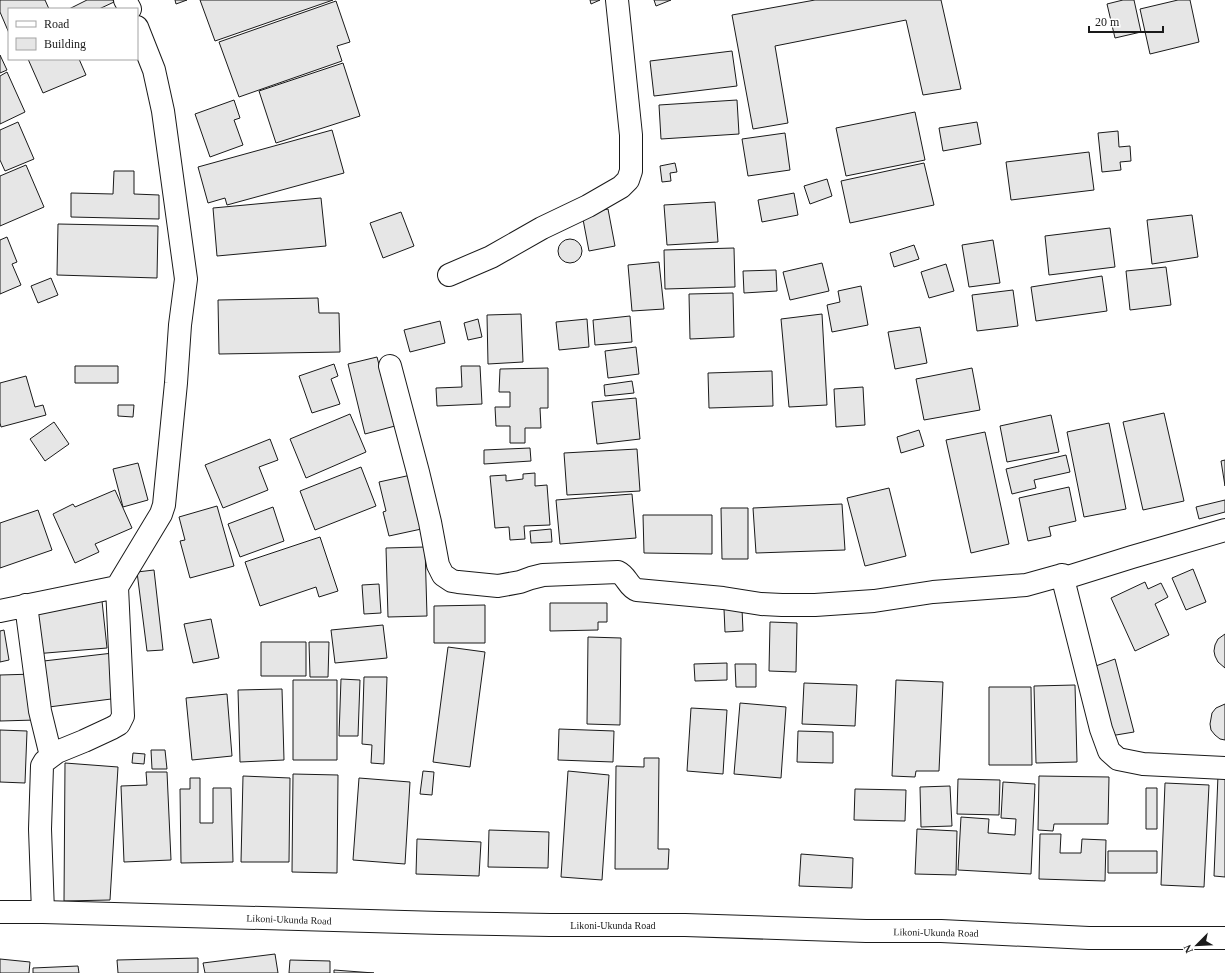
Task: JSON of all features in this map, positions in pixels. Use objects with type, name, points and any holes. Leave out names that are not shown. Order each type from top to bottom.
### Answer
[{"type":"main road","points":[[449,276],[491,257],[542,228],[588,206],[621,187],[628,180],[631,171],[630,135],[617,0]]},
{"type":"main road","points":[[44,912],[40,829],[42,766],[45,761],[58,751],[84,742],[119,724],[123,716],[117,587],[158,519],[164,505],[180,325],[186,279],[163,111],[154,70],[138,30]]},
{"type":"main road","points":[[390,366],[430,522],[436,559],[443,575],[452,581],[498,586],[520,582],[543,575],[618,572],[624,576],[631,587],[637,590],[723,598],[761,604],[815,605],[874,601],[933,592],[1026,585],[1062,575],[1068,577],[1225,530]]},
{"type":"main road","points":[[1062,575],[1101,729],[1109,751],[1118,759],[1143,764],[1225,768]]},
{"type":"main road","points":[[0,611],[117,587]]},
{"type":"main road","points":[[26,605],[40,711],[51,756]]},
{"type":"main road","name":"Likoni-Ukunda Road","points":[[0,912],[440,923],[685,925],[866,931],[941,931],[1089,938],[1225,938]]},
{"type":"building","points":[[0,0],[45,0],[49,8],[8,8],[8,31],[0,12]]},
{"type":"building","points":[[87,0],[113,0],[114,2],[101,8],[71,8]]},
{"type":"building","points":[[175,0],[187,0],[176,4]]},
{"type":"building","points":[[200,0],[333,0],[215,41]]},
{"type":"building","points":[[590,0],[600,0],[591,4]]},
{"type":"building","points":[[654,0],[671,0],[656,6]]},
{"type":"building","points":[[815,0],[941,0],[961,89],[923,95],[906,20],[775,46],[788,123],[753,129],[732,15]]},
{"type":"building","points":[[1123,0],[1134,0],[1141,32],[1115,38],[1107,4]]},
{"type":"building","points":[[1178,0],[1190,0],[1199,42],[1150,54],[1140,9]]},
{"type":"building","points":[[336,1],[350,42],[337,46],[342,61],[239,97],[219,42]]},
{"type":"building","points":[[732,51],[737,86],[654,96],[650,61]]},
{"type":"building","points":[[0,55],[7,70],[0,73]]},
{"type":"building","points":[[28,60],[79,60],[86,75],[43,93]]},
{"type":"building","points":[[343,63],[360,116],[276,143],[259,91]]},
{"type":"building","points":[[7,72],[25,112],[0,124],[0,76]]},
{"type":"building","points":[[234,100],[240,118],[234,120],[243,145],[210,157],[195,114]]},
{"type":"building","points":[[737,100],[739,134],[661,139],[659,105]]},
{"type":"building","points":[[915,112],[925,160],[846,176],[836,128]]},
{"type":"building","points":[[18,122],[34,159],[5,171],[0,160],[0,130]]},
{"type":"building","points":[[977,122],[981,144],[943,151],[939,128]]},
{"type":"building","points":[[332,130],[344,173],[227,205],[225,198],[208,203],[198,167]]},
{"type":"building","points":[[1118,131],[1119,147],[1130,146],[1131,161],[1120,162],[1121,170],[1102,172],[1098,133]]},
{"type":"building","points":[[785,133],[790,170],[748,176],[742,139]]},
{"type":"building","points":[[1089,152],[1094,190],[1011,200],[1006,162]]},
{"type":"building","points":[[675,163],[677,172],[670,173],[671,181],[662,182],[660,166]]},
{"type":"building","points":[[924,163],[934,205],[850,223],[841,181]]},
{"type":"building","points":[[26,165],[44,207],[0,226],[0,176]]},
{"type":"building","points":[[114,171],[134,171],[134,194],[159,195],[159,219],[71,217],[71,193],[113,194]]},
{"type":"building","points":[[827,179],[832,196],[810,204],[804,186]]},
{"type":"building","points":[[794,193],[798,215],[762,222],[758,200]]},
{"type":"building","points":[[321,198],[326,246],[217,256],[213,208]]},
{"type":"building","points":[[715,202],[718,242],[667,245],[664,205]]},
{"type":"building","points":[[608,209],[615,246],[589,251],[582,214]]},
{"type":"building","points":[[401,212],[414,246],[383,258],[370,223]]},
{"type":"building","points":[[1192,215],[1198,257],[1152,264],[1147,220]]},
{"type":"building","points":[[58,224],[158,226],[157,278],[57,275]]},
{"type":"building","points":[[1110,228],[1115,267],[1049,275],[1045,236]]},
{"type":"building","points":[[7,237],[17,262],[12,264],[21,285],[0,294],[0,240]]},
{"type":"building","points":[[570,239],[575,240],[581,246],[581,256],[575,262],[570,263],[565,262],[559,256],[558,251],[559,246],[565,240]]},
{"type":"building","points":[[993,240],[1000,283],[969,287],[962,245]]},
{"type":"building","points":[[914,245],[919,259],[894,267],[890,253]]},
{"type":"building","points":[[734,248],[735,287],[665,289],[664,250]]},
{"type":"building","points":[[659,262],[664,309],[632,311],[628,265]]},
{"type":"building","points":[[822,263],[829,291],[790,300],[783,272]]},
{"type":"building","points":[[946,264],[954,291],[929,298],[921,272]]},
{"type":"building","points":[[1166,267],[1171,305],[1130,310],[1126,271]]},
{"type":"building","points":[[776,270],[777,291],[744,293],[743,271]]},
{"type":"building","points":[[1102,276],[1107,311],[1036,321],[1031,287]]},
{"type":"building","points":[[51,278],[58,295],[38,303],[31,286]]},
{"type":"building","points":[[861,286],[868,325],[832,332],[827,305],[840,302],[838,291]]},
{"type":"building","points":[[1013,290],[1018,326],[977,331],[972,295]]},
{"type":"building","points":[[733,293],[734,337],[690,339],[689,294]]},
{"type":"building","points":[[318,298],[319,313],[339,313],[340,352],[219,354],[218,300]]},
{"type":"building","points":[[521,314],[523,362],[488,364],[487,315]]},
{"type":"building","points":[[822,314],[827,405],[789,407],[781,319]]},
{"type":"building","points":[[630,316],[632,342],[595,345],[593,320]]},
{"type":"building","points":[[478,319],[482,337],[468,340],[464,323]]},
{"type":"building","points":[[587,319],[589,347],[559,350],[556,322]]},
{"type":"building","points":[[440,321],[445,343],[410,352],[404,330]]},
{"type":"building","points":[[920,327],[927,363],[895,369],[888,332]]},
{"type":"building","points":[[636,347],[639,374],[608,378],[605,351]]},
{"type":"building","points":[[377,357],[395,426],[365,434],[348,364]]},
{"type":"building","points":[[334,364],[338,376],[331,379],[340,404],[312,413],[299,376]]},
{"type":"building","points":[[75,366],[118,366],[118,383],[75,383]]},
{"type":"building","points":[[461,366],[480,366],[482,404],[437,406],[436,388],[462,387]]},
{"type":"building","points":[[548,368],[548,408],[540,408],[541,428],[525,428],[525,443],[510,443],[510,426],[496,426],[495,407],[510,407],[510,392],[499,392],[500,369]]},
{"type":"building","points":[[972,368],[980,410],[924,420],[916,379]]},
{"type":"building","points":[[772,371],[773,406],[709,408],[708,373]]},
{"type":"building","points":[[26,376],[35,407],[43,405],[46,415],[1,427],[0,383]]},
{"type":"building","points":[[632,381],[634,393],[605,396],[604,385]]},
{"type":"building","points":[[863,387],[865,425],[836,427],[834,389]]},
{"type":"building","points":[[636,398],[640,439],[597,444],[592,402]]},
{"type":"building","points":[[118,405],[134,405],[133,417],[118,416]]},
{"type":"building","points":[[1164,413],[1184,501],[1143,510],[1123,422]]},
{"type":"building","points":[[350,414],[366,452],[306,478],[290,439]]},
{"type":"building","points":[[1051,415],[1059,452],[1007,462],[1000,426]]},
{"type":"building","points":[[54,422],[69,444],[45,461],[30,439]]},
{"type":"building","points":[[1109,423],[1126,509],[1084,517],[1067,432]]},
{"type":"building","points":[[919,430],[924,446],[901,453],[897,437]]},
{"type":"building","points":[[985,432],[1009,544],[971,553],[946,440]]},
{"type":"building","points":[[270,439],[278,460],[259,467],[268,490],[223,508],[205,465]]},
{"type":"building","points":[[530,448],[531,461],[484,464],[484,450]]},
{"type":"building","points":[[637,449],[640,491],[567,495],[564,453]]},
{"type":"building","points":[[1066,455],[1070,472],[1034,480],[1036,488],[1012,494],[1006,469]]},
{"type":"building","points":[[1225,460],[1225,486],[1221,461]]},
{"type":"building","points":[[138,463],[148,500],[123,507],[113,469]]},
{"type":"building","points":[[361,467],[376,506],[315,530],[300,491]]},
{"type":"building","points":[[535,473],[535,486],[547,485],[550,525],[524,526],[525,539],[510,540],[509,527],[495,528],[490,476],[506,475],[506,481],[523,479],[523,474]]},
{"type":"building","points":[[411,475],[426,528],[389,536],[383,512],[386,511],[379,482]]},
{"type":"building","points":[[1069,487],[1076,521],[1049,527],[1051,536],[1028,541],[1019,498]]},
{"type":"building","points":[[889,488],[906,556],[865,566],[847,498]]},
{"type":"building","points":[[115,490],[132,528],[95,544],[99,552],[75,563],[53,514],[73,504],[75,507]]},
{"type":"building","points":[[632,494],[636,538],[560,544],[556,500]]},
{"type":"building","points":[[1225,500],[1225,512],[1199,519],[1196,507]]},
{"type":"building","points":[[842,504],[845,550],[756,553],[753,508]]},
{"type":"building","points":[[217,506],[234,566],[190,578],[180,541],[185,540],[179,517]]},
{"type":"building","points":[[273,507],[284,541],[240,557],[228,524]]},
{"type":"building","points":[[721,508],[748,508],[748,559],[722,559]]},
{"type":"building","points":[[38,510],[52,550],[0,568],[0,523]]},
{"type":"building","points":[[643,515],[712,515],[712,554],[644,553]]},
{"type":"building","points":[[551,529],[552,542],[531,543],[530,531]]},
{"type":"building","points":[[320,537],[338,591],[319,597],[316,587],[260,606],[245,562]]},
{"type":"building","points":[[425,547],[427,616],[388,617],[386,548]]},
{"type":"building","points":[[1193,569],[1206,602],[1186,610],[1172,578]]},
{"type":"building","points":[[154,570],[163,650],[147,651],[137,572]]},
{"type":"building","points":[[1145,582],[1148,589],[1161,583],[1168,597],[1155,604],[1169,635],[1135,651],[1111,598]]},
{"type":"building","points":[[379,584],[381,613],[364,614],[362,585]]},
{"type":"building","points":[[102,601],[107,648],[34,654],[29,608]]},
{"type":"building","points":[[550,603],[607,603],[607,622],[598,622],[598,630],[550,631]]},
{"type":"building","points":[[485,605],[485,643],[434,643],[434,606]]},
{"type":"building","points":[[724,609],[742,609],[743,631],[725,632]]},
{"type":"building","points":[[211,619],[219,658],[193,663],[184,624]]},
{"type":"building","points":[[770,622],[797,623],[796,672],[769,671]]},
{"type":"building","points":[[383,625],[387,658],[335,663],[331,630]]},
{"type":"building","points":[[4,630],[9,660],[0,662],[0,631]]},
{"type":"building","points":[[1225,634],[1225,668],[1218,662],[1214,651],[1218,639]]},
{"type":"building","points":[[588,637],[621,638],[620,725],[587,724]]},
{"type":"building","points":[[261,642],[306,642],[306,676],[261,676]]},
{"type":"building","points":[[309,642],[329,642],[328,677],[310,677]]},
{"type":"building","points":[[448,647],[485,652],[470,767],[433,762]]},
{"type":"building","points":[[113,653],[119,698],[41,708],[35,662]]},
{"type":"building","points":[[1115,659],[1134,732],[1110,736],[1093,667]]},
{"type":"building","points":[[727,663],[727,680],[695,681],[694,664]]},
{"type":"building","points":[[735,664],[756,664],[756,687],[736,687]]},
{"type":"building","points":[[35,674],[36,720],[0,721],[0,675]]},
{"type":"building","points":[[364,677],[387,677],[384,764],[371,763],[372,745],[362,744]]},
{"type":"building","points":[[341,679],[360,680],[358,736],[339,736]]},
{"type":"building","points":[[293,680],[337,680],[337,760],[293,760]]},
{"type":"building","points":[[896,680],[943,682],[939,771],[916,771],[915,777],[892,776]]},
{"type":"building","points":[[804,683],[857,685],[855,726],[802,724]]},
{"type":"building","points":[[1075,685],[1077,762],[1036,763],[1034,686]]},
{"type":"building","points":[[989,687],[1031,687],[1032,765],[989,765]]},
{"type":"building","points":[[282,689],[284,760],[240,762],[238,690]]},
{"type":"building","points":[[227,694],[232,756],[192,760],[186,698]]},
{"type":"building","points":[[740,703],[786,707],[781,778],[734,774]]},
{"type":"building","points":[[1225,704],[1225,740],[1220,739],[1215,735],[1211,730],[1210,724],[1212,713],[1216,708]]},
{"type":"building","points":[[691,708],[727,710],[723,774],[687,771]]},
{"type":"building","points":[[559,729],[614,731],[613,762],[558,760]]},
{"type":"building","points":[[0,730],[27,731],[25,783],[0,782]]},
{"type":"building","points":[[798,731],[833,732],[833,763],[797,762]]},
{"type":"building","points":[[151,750],[165,750],[167,769],[152,769]]},
{"type":"building","points":[[133,753],[145,754],[144,764],[132,763]]},
{"type":"building","points":[[644,758],[659,758],[658,849],[669,849],[668,869],[615,869],[616,766],[644,767]]},
{"type":"building","points":[[65,763],[118,767],[110,900],[64,901]]},
{"type":"building","points":[[423,771],[434,772],[432,795],[420,794]]},
{"type":"building","points":[[568,771],[609,775],[602,880],[561,877]]},
{"type":"building","points":[[146,772],[167,772],[171,860],[124,862],[121,786],[147,785]]},
{"type":"building","points":[[293,774],[338,775],[337,873],[292,872]]},
{"type":"building","points":[[1218,775],[1225,776],[1225,877],[1214,876]]},
{"type":"building","points":[[243,776],[290,778],[289,862],[241,862]]},
{"type":"building","points":[[1039,776],[1109,777],[1108,824],[1054,824],[1053,831],[1038,830]]},
{"type":"building","points":[[190,778],[200,778],[200,823],[213,823],[213,788],[231,788],[233,862],[181,863],[180,789],[190,789]]},
{"type":"building","points":[[359,778],[410,782],[405,864],[353,860]]},
{"type":"building","points":[[958,779],[1000,780],[999,815],[957,814]]},
{"type":"building","points":[[1003,782],[1035,784],[1031,874],[958,870],[961,817],[989,819],[988,833],[1015,835],[1016,819],[1001,818]]},
{"type":"building","points":[[1165,783],[1209,785],[1204,887],[1161,885]]},
{"type":"building","points":[[950,786],[952,826],[921,827],[920,787]]},
{"type":"building","points":[[1146,788],[1157,788],[1157,829],[1146,829]]},
{"type":"building","points":[[855,789],[906,790],[905,821],[854,820]]},
{"type":"building","points":[[917,829],[957,831],[956,875],[915,874]]},
{"type":"building","points":[[489,830],[549,832],[548,868],[488,867]]},
{"type":"building","points":[[1040,834],[1061,834],[1060,853],[1081,853],[1082,839],[1106,840],[1105,881],[1039,879]]},
{"type":"building","points":[[417,839],[481,842],[479,876],[416,874]]},
{"type":"building","points":[[1108,851],[1157,851],[1157,873],[1108,873]]},
{"type":"building","points":[[801,854],[853,858],[852,888],[799,886]]},
{"type":"building","points":[[275,954],[278,973],[205,973],[203,963]]},
{"type":"building","points":[[198,958],[198,973],[118,973],[117,960]]},
{"type":"building","points":[[0,959],[30,962],[29,973],[0,973]]},
{"type":"building","points":[[290,960],[330,961],[330,973],[289,973]]},
{"type":"building","points":[[78,966],[79,973],[33,973],[33,968]]},
{"type":"building","points":[[334,970],[374,973],[334,973]]}]
